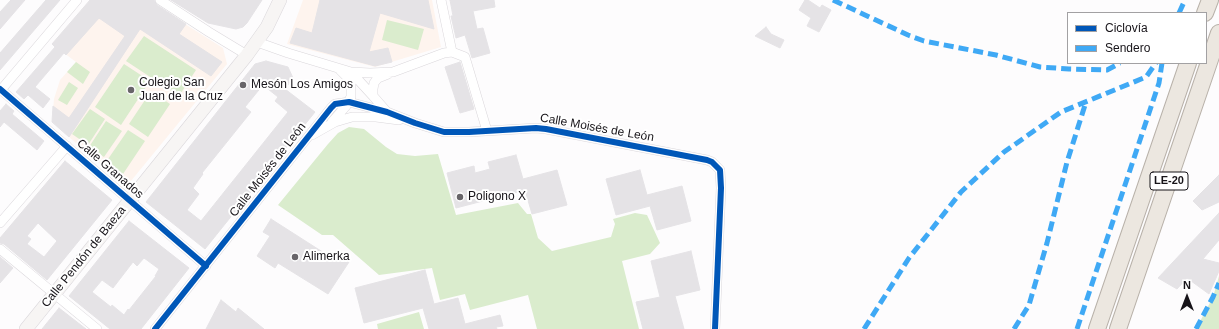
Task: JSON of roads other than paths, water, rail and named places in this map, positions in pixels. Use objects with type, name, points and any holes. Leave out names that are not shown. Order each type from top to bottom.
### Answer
[{"type":"highway","points":[[1205,12],[1210,0]]},
{"type":"highway","name":"LE-20","points":[[1118,329],[1219,34]]},
{"type":"highway","name":"LE-20","points":[[1097,329],[1188,64]]},
{"type":"main road","name":"Calle Pendón de Baeza","points":[[26,329],[247,55],[267,27],[280,0]]},
{"type":"street","points":[[0,90],[77,0]]},
{"type":"street","points":[[160,0],[247,55]]},
{"type":"street","points":[[441,0],[452,52]]},
{"type":"street","points":[[257,42],[351,72],[393,72]]},
{"type":"street","points":[[373,96],[374,83],[378,78],[444,53],[452,52],[465,56],[487,131]]},
{"type":"street","points":[[337,68],[348,78],[351,84],[352,91],[349,102]]},
{"type":"street","name":"Calle Moisés de León","points":[[351,72],[387,112]]},
{"type":"street","name":"Calle Granados","points":[[0,90],[206,266]]},
{"type":"street","name":"Calle Moisés de León","points":[[155,329],[321,120],[335,104],[349,102],[387,112],[444,132],[546,128],[712,162],[720,170],[722,188],[715,329]]},
{"type":"street","name":"Calle Moisés de León","points":[[326,127],[337,117],[349,102]]},
{"type":"street","name":"Calle Moisés de León","points":[[309,137],[342,119],[364,116],[415,123]]},
{"type":"street","points":[[0,223],[67,146]]},
{"type":"street","points":[[0,249],[97,329]]},
{"type":"place","name":"Mesón Los Amigos","points":[[243,85]]},
{"type":"place","name":"Colegio San Juan de la Cruz","points":[[131,90]]},
{"type":"place","name":"Poligono X","points":[[460,197]]},
{"type":"place","name":"Alimerka","points":[[295,257]]}]
